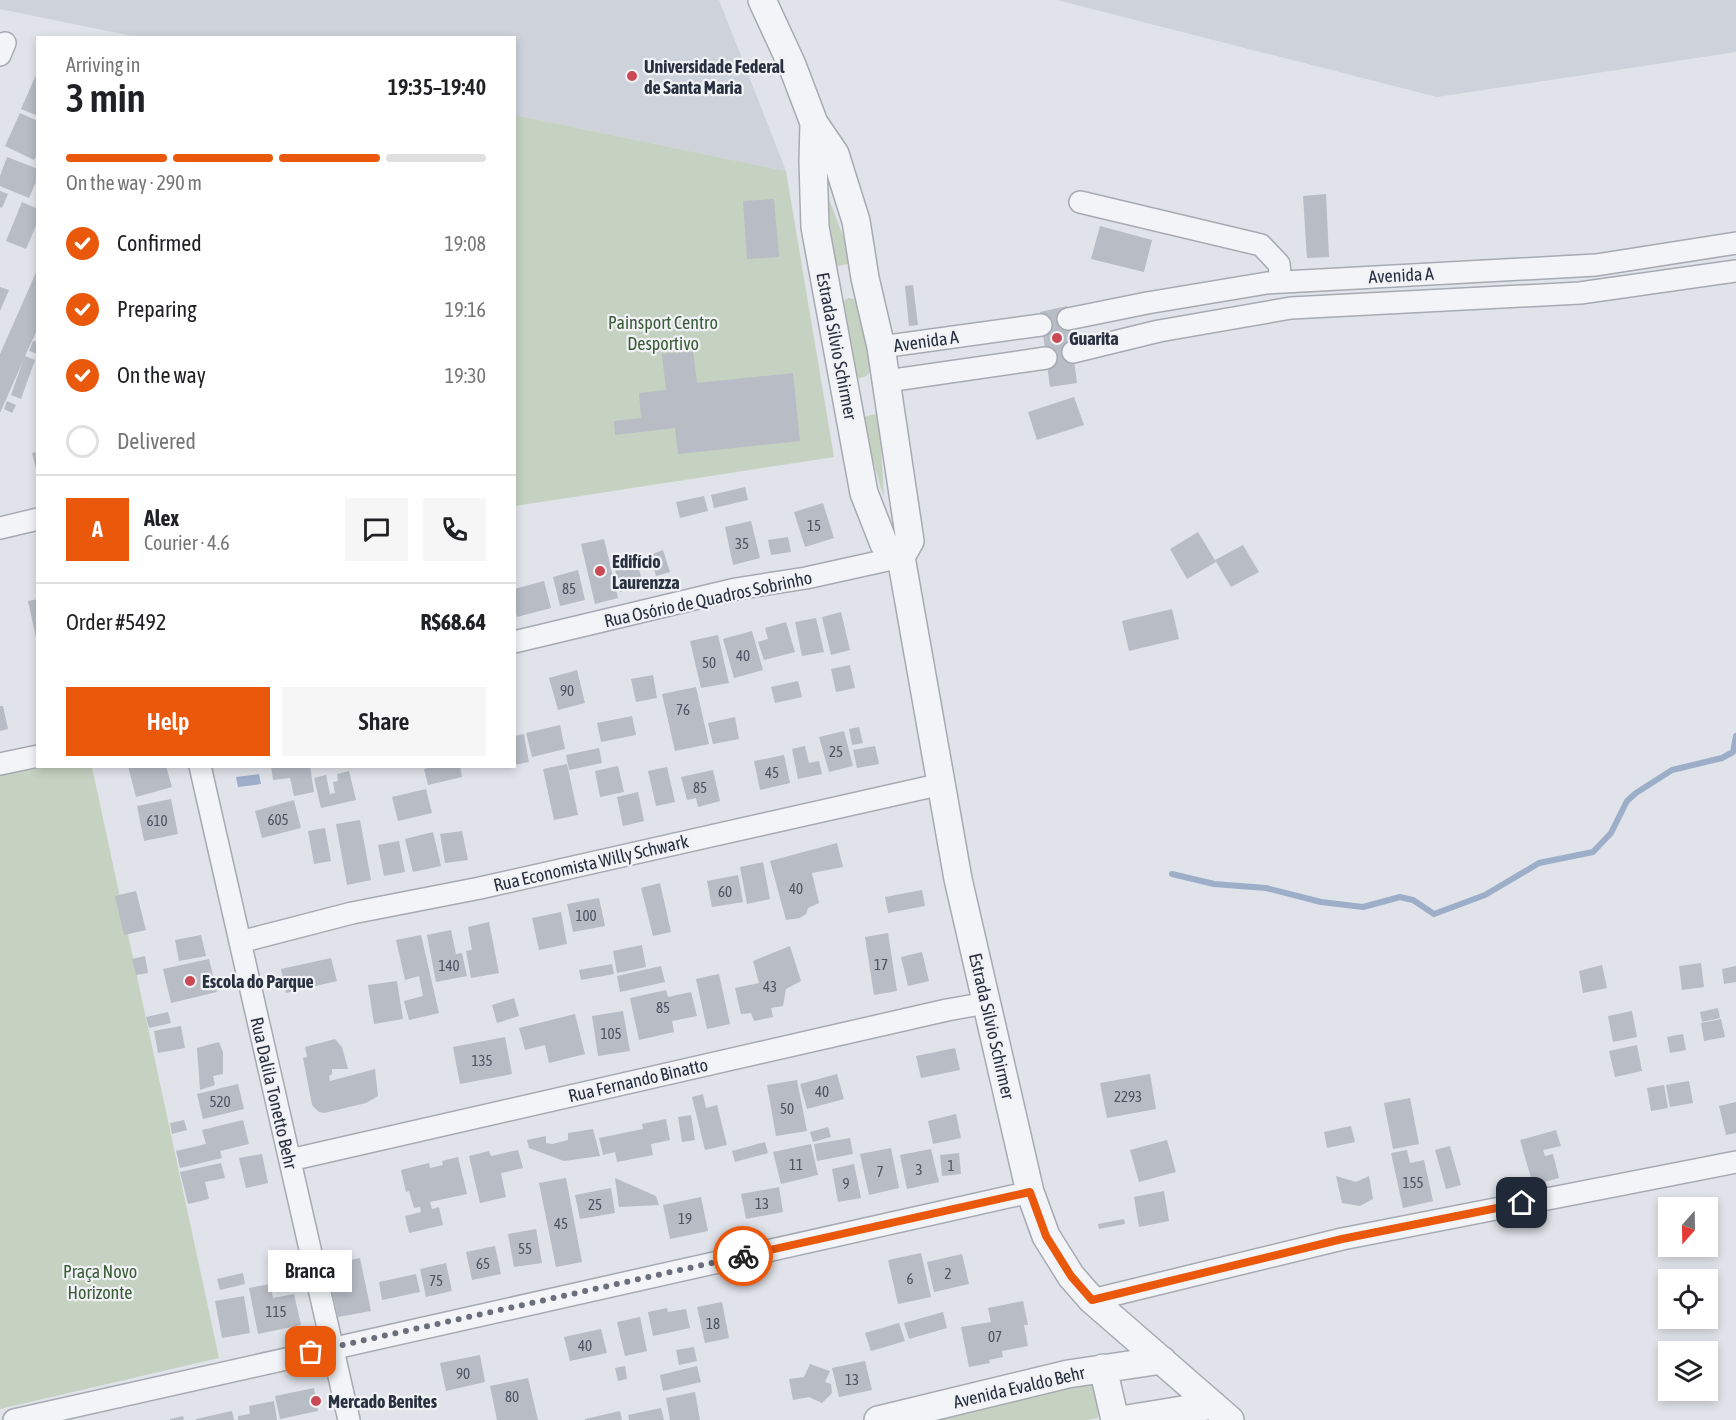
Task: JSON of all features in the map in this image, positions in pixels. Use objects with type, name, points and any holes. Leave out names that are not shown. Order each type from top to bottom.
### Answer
[{"type":"street","name":"Estrada Silvio Schirmer","points":[[762,0],[792,64],[814,123],[835,154],[856,221],[865,278],[887,381],[910,541],[901,557],[958,879],[1030,1192],[1046,1236],[1071,1276],[1092,1300],[1221,1413]]},
{"type":"street","name":"Estrada Silvio Schirmer","points":[[814,123],[815,227],[864,493],[884,544],[901,557]]},
{"type":"street","points":[[1080,202],[1261,245],[1280,264],[1281,282]]},
{"type":"street","name":"Avenida A","points":[[1068,319],[1267,282],[1596,265],[1736,243]]},
{"type":"street","name":"Avenida A","points":[[1073,352],[1159,331],[1291,308],[1581,293],[1736,271]]},
{"type":"street","points":[[824,282],[850,276],[865,278]]},
{"type":"street","points":[[1093,314],[1099,346]]},
{"type":"street","name":"Avenida A","points":[[881,347],[1041,325]]},
{"type":"street","points":[[994,331],[999,365]]},
{"type":"street","name":"Avenida A","points":[[887,381],[1046,358]]},
{"type":"street","points":[[845,388],[861,388],[887,381]]},
{"type":"street","points":[[0,528],[36,519]]},
{"type":"street","name":"Rua Osório de Quadros Sobrinho","points":[[516,642],[736,590],[806,578],[901,557]]},
{"type":"street","points":[[0,764],[36,756]]},
{"type":"street","name":"Rua Dalila Tonetto Behr","points":[[200,768],[349,1420]]},
{"type":"street","name":"Rua Economista Willy Schwark","points":[[240,942],[352,913],[480,888],[942,784]]},
{"type":"street","name":"Rua Fernando Binatto","points":[[290,1160],[986,1003]]},
{"type":"street","points":[[1092,1300],[1342,1239],[1736,1162]]},
{"type":"street","points":[[14,1420],[1030,1192]]},
{"type":"street","name":"Avenida Evaldo Behr","points":[[878,1420],[1068,1374],[1162,1360]]},
{"type":"street","points":[[1103,1368],[1115,1420]]},
{"type":"street","points":[[1121,1420],[1221,1413]]},
{"type":"shaded area","name":"Universidade Federal de Santa Maria","points":[[0,0],[719,0],[786,171],[516,115],[516,36],[132,36],[0,9]]},
{"type":"shaded area","points":[[1057,0],[1736,0],[1736,52],[1437,97]]},
{"type":"green space","name":"Painsport Centro Desportivo","points":[[516,115],[786,171],[834,457],[516,506]]},
{"type":"green space","points":[[828,196],[853,263],[833,267]]},
{"type":"green space","points":[[848,298],[860,303],[872,368],[867,375],[861,378],[855,378],[842,302]]},
{"type":"green space","points":[[879,413],[884,498],[860,418]]},
{"type":"green space","name":"Praça Novo Horizonte","points":[[36,766],[92,768],[219,1358],[0,1409],[0,775]]},
{"type":"green space","points":[[1087,1384],[1093,1385],[1099,1396],[1098,1418],[1088,1420],[928,1420]]},
{"type":"water","points":[[259,774],[261,784],[238,787],[236,777]]},
{"type":"building","points":[[36,75],[36,115],[21,109]]},
{"type":"building","points":[[20,113],[36,120],[36,156],[34,160],[5,146]]},
{"type":"building","points":[[7,157],[36,168],[36,182],[29,198],[0,186],[0,176]]},
{"type":"building","points":[[0,191],[8,194],[2,208],[0,207]]},
{"type":"building","points":[[1326,194],[1329,257],[1307,258],[1303,196]]},
{"type":"building","points":[[774,199],[779,257],[747,259],[743,201]]},
{"type":"building","points":[[22,202],[36,208],[36,226],[26,249],[6,241]]},
{"type":"building","points":[[1100,226],[1152,240],[1144,272],[1091,259]]},
{"type":"building","points":[[36,273],[36,332],[25,356],[35,360],[21,399],[11,395],[23,361],[0,413],[0,354]]},
{"type":"building","points":[[913,285],[918,325],[909,326],[905,286]]},
{"type":"building","points":[[0,287],[9,290],[0,311]]},
{"type":"building","name":"Guarita","points":[[1067,306],[1077,383],[1050,387],[1040,312]]},
{"type":"building","points":[[33,341],[36,342],[36,353],[29,351]]},
{"type":"building","points":[[693,351],[697,383],[793,373],[800,441],[678,454],[675,428],[615,435],[614,421],[641,418],[639,393],[666,390],[662,354]]},
{"type":"building","points":[[1074,397],[1084,425],[1037,440],[1028,412]]},
{"type":"building","points":[[7,401],[16,405],[12,413],[4,409]]},
{"type":"building","points":[[36,452],[36,468],[32,453]]},
{"type":"building","points":[[745,487],[748,500],[714,508],[711,495]]},
{"type":"building","points":[[704,496],[708,511],[680,518],[676,502]]},
{"type":"building","points":[[823,503],[834,538],[805,547],[794,512]]},
{"type":"building","points":[[751,521],[760,558],[733,565],[725,527]]},
{"type":"building","points":[[1198,532],[1216,562],[1187,579],[1170,549]]},
{"type":"building","points":[[788,537],[791,552],[771,555],[768,540]]},
{"type":"building","name":"Edifício Laurenzza","points":[[604,539],[618,598],[595,604],[581,544]]},
{"type":"building","points":[[1243,545],[1259,572],[1231,587],[1215,560]]},
{"type":"building","points":[[663,550],[670,572],[656,576],[650,555]]},
{"type":"building","points":[[638,564],[643,586],[620,592],[615,569]]},
{"type":"building","points":[[578,570],[585,600],[560,606],[553,577]]},
{"type":"building","points":[[544,581],[551,608],[517,617],[516,588]]},
{"type":"building","points":[[36,599],[36,637],[28,601]]},
{"type":"building","points":[[1172,609],[1179,639],[1129,651],[1122,621]]},
{"type":"building","points":[[841,612],[850,650],[831,655],[822,617]]},
{"type":"building","points":[[816,618],[824,652],[802,656],[795,622]]},
{"type":"building","points":[[786,622],[795,652],[764,660],[758,642],[768,639],[765,628]]},
{"type":"building","points":[[752,631],[763,670],[734,678],[723,639]]},
{"type":"building","points":[[718,635],[729,683],[701,688],[690,641]]},
{"type":"building","points":[[850,665],[855,688],[836,692],[831,669]]},
{"type":"building","points":[[577,670],[585,703],[558,710],[549,678]]},
{"type":"building","points":[[653,675],[657,698],[636,702],[631,679]]},
{"type":"building","points":[[798,681],[802,697],[775,703],[771,687]]},
{"type":"building","points":[[696,687],[709,744],[675,751],[662,694]]},
{"type":"building","points":[[0,706],[3,706],[8,729],[0,731]]},
{"type":"building","points":[[632,716],[636,735],[601,742],[597,723]]},
{"type":"building","points":[[735,717],[739,739],[713,744],[708,723]]},
{"type":"building","points":[[560,725],[565,749],[532,757],[526,733]]},
{"type":"building","points":[[859,727],[863,743],[852,745],[849,729]]},
{"type":"building","points":[[844,731],[853,766],[829,772],[819,737]]},
{"type":"building","points":[[524,734],[529,762],[516,765],[516,736]]},
{"type":"building","points":[[805,746],[809,763],[819,761],[822,774],[798,779],[792,749]]},
{"type":"building","points":[[875,746],[879,764],[857,768],[853,750]]},
{"type":"building","points":[[599,748],[602,763],[569,770],[566,755]]},
{"type":"building","points":[[784,755],[790,783],[760,790],[754,761]]},
{"type":"building","points":[[567,764],[578,815],[554,820],[543,769]]},
{"type":"building","points":[[618,766],[624,792],[600,797],[595,771]]},
{"type":"building","points":[[667,767],[675,802],[656,806],[648,771]]},
{"type":"building","points":[[129,768],[167,768],[172,787],[136,797]]},
{"type":"building","points":[[271,768],[310,768],[314,792],[294,796],[290,778],[273,780]]},
{"type":"building","points":[[460,768],[462,777],[428,785],[424,769]]},
{"type":"building","points":[[713,770],[720,801],[698,807],[696,798],[687,800],[681,777]]},
{"type":"building","points":[[349,771],[356,800],[321,808],[314,778],[326,775],[330,794],[335,793],[333,782],[338,781],[337,774]]},
{"type":"building","points":[[426,789],[432,813],[398,821],[392,797]]},
{"type":"building","points":[[638,792],[644,821],[623,826],[617,797]]},
{"type":"building","points":[[171,799],[178,834],[144,841],[137,806]]},
{"type":"building","points":[[294,800],[301,828],[262,838],[255,811]]},
{"type":"building","points":[[360,820],[371,880],[347,885],[336,824]]},
{"type":"building","points":[[325,828],[331,861],[314,864],[308,831]]},
{"type":"building","points":[[462,831],[468,860],[445,863],[440,834]]},
{"type":"building","points":[[433,832],[441,866],[413,872],[405,839]]},
{"type":"building","points":[[399,841],[405,872],[384,876],[378,845]]},
{"type":"building","points":[[837,843],[843,867],[812,873],[819,903],[808,908],[806,914],[800,918],[786,920],[770,861]]},
{"type":"building","points":[[763,862],[770,899],[747,904],[740,867]]},
{"type":"building","points":[[738,875],[743,902],[712,907],[707,881]]},
{"type":"building","points":[[660,883],[671,932],[653,936],[641,888]]},
{"type":"building","points":[[922,890],[925,906],[888,913],[885,897]]},
{"type":"building","points":[[136,891],[146,930],[124,935],[115,896]]},
{"type":"building","points":[[599,898],[605,926],[573,932],[567,904]]},
{"type":"building","points":[[561,912],[567,944],[539,950],[532,918]]},
{"type":"building","points":[[489,922],[499,973],[471,978],[466,951],[472,950],[468,927]]},
{"type":"building","points":[[451,930],[456,954],[462,953],[467,976],[436,982],[427,935]]},
{"type":"building","points":[[888,933],[897,991],[874,995],[865,937]]},
{"type":"building","points":[[201,935],[206,956],[179,961],[175,940]]},
{"type":"building","points":[[421,935],[439,1013],[409,1020],[404,1001],[423,996],[419,976],[405,980],[396,940]]},
{"type":"building","points":[[642,945],[646,967],[617,973],[613,951]]},
{"type":"building","points":[[790,946],[801,981],[786,989],[783,1006],[771,1008],[773,1017],[754,1021],[751,1013],[741,1014],[735,988],[759,983],[753,961]]},
{"type":"building","points":[[922,952],[929,981],[908,986],[901,957]]},
{"type":"building","points":[[145,956],[148,973],[136,975],[132,959]]},
{"type":"building","points":[[331,958],[337,981],[286,993],[281,969]]},
{"type":"building","name":"Escola do Parque","points":[[209,959],[217,992],[171,1003],[163,969]]},
{"type":"building","points":[[1701,963],[1704,987],[1682,990],[1679,966]]},
{"type":"building","points":[[612,964],[614,974],[581,980],[579,970]]},
{"type":"building","points":[[1602,965],[1607,988],[1583,993],[1579,971]]},
{"type":"building","points":[[661,966],[665,982],[620,992],[617,976]]},
{"type":"building","points":[[1736,966],[1736,982],[1724,984],[1722,969]]},
{"type":"building","points":[[719,974],[730,1024],[707,1029],[696,979]]},
{"type":"building","points":[[397,981],[403,1019],[374,1024],[368,985]]},
{"type":"building","points":[[666,990],[668,997],[691,992],[697,1016],[672,1021],[674,1032],[639,1040],[630,998]]},
{"type":"building","points":[[514,998],[519,1016],[497,1023],[492,1005]]},
{"type":"building","points":[[1718,1008],[1720,1018],[1702,1022],[1700,1012]]},
{"type":"building","points":[[623,1011],[630,1051],[598,1056],[592,1016]]},
{"type":"building","points":[[1632,1011],[1637,1037],[1613,1042],[1608,1016]]},
{"type":"building","points":[[168,1012],[171,1023],[149,1028],[146,1017]]},
{"type":"building","points":[[575,1014],[585,1054],[549,1063],[545,1045],[525,1050],[519,1028]]},
{"type":"building","points":[[1721,1019],[1725,1037],[1704,1041],[1701,1023]]},
{"type":"building","points":[[181,1026],[185,1048],[158,1053],[154,1031]]},
{"type":"building","points":[[1683,1034],[1686,1050],[1670,1053],[1667,1037]]},
{"type":"building","points":[[505,1037],[512,1074],[460,1084],[453,1047]]},
{"type":"building","points":[[335,1039],[342,1047],[348,1069],[332,1069],[332,1074],[329,1076],[330,1081],[375,1069],[378,1096],[366,1103],[324,1113],[319,1112],[312,1105],[303,1058],[307,1057],[305,1047]]},
{"type":"building","points":[[219,1042],[223,1052],[223,1074],[213,1076],[215,1085],[200,1090],[197,1048]]},
{"type":"building","points":[[1637,1045],[1642,1071],[1615,1077],[1609,1051]]},
{"type":"building","points":[[955,1048],[960,1070],[921,1078],[916,1056]]},
{"type":"building","points":[[837,1074],[844,1099],[807,1109],[800,1084]]},
{"type":"building","points":[[1150,1074],[1156,1109],[1107,1118],[1100,1083]]},
{"type":"building","points":[[797,1080],[807,1131],[776,1136],[767,1085]]},
{"type":"building","points":[[1689,1081],[1693,1103],[1670,1107],[1666,1085]]},
{"type":"building","points":[[238,1084],[244,1109],[203,1119],[197,1094]]},
{"type":"building","points":[[1664,1085],[1668,1108],[1651,1111],[1647,1088]]},
{"type":"building","points":[[703,1094],[706,1108],[717,1105],[727,1145],[705,1150],[692,1097]]},
{"type":"building","points":[[1410,1098],[1419,1144],[1393,1149],[1384,1103]]},
{"type":"building","points":[[1736,1102],[1736,1133],[1726,1135],[1719,1106]]},
{"type":"building","points":[[956,1114],[961,1138],[933,1144],[928,1121]]},
{"type":"building","points":[[691,1115],[695,1140],[682,1142],[678,1117]]},
{"type":"building","points":[[666,1119],[670,1140],[651,1144],[653,1155],[617,1162],[615,1152],[603,1155],[599,1138],[643,1129],[642,1124]]},
{"type":"building","points":[[184,1120],[187,1130],[172,1134],[170,1123]]},
{"type":"building","points":[[243,1120],[249,1144],[220,1151],[222,1158],[180,1168],[176,1151],[206,1144],[202,1130]]},
{"type":"building","points":[[1351,1126],[1355,1142],[1327,1148],[1324,1132]]},
{"type":"building","points":[[828,1127],[831,1137],[813,1142],[810,1132]]},
{"type":"building","points":[[593,1129],[600,1156],[564,1161],[529,1148],[527,1140],[546,1136],[546,1143],[552,1144],[568,1140],[568,1133]]},
{"type":"building","points":[[1556,1130],[1561,1146],[1543,1150],[1545,1156],[1553,1154],[1559,1178],[1533,1185],[1520,1140]]},
{"type":"building","points":[[850,1138],[853,1154],[817,1161],[814,1144]]},
{"type":"building","points":[[1167,1140],[1176,1172],[1139,1182],[1130,1150]]},
{"type":"building","points":[[765,1142],[768,1153],[735,1162],[732,1151]]},
{"type":"building","points":[[811,1144],[818,1175],[781,1184],[773,1152]]},
{"type":"building","points":[[1450,1146],[1461,1185],[1446,1189],[1435,1150]]},
{"type":"building","points":[[891,1148],[899,1188],[869,1195],[860,1154]]},
{"type":"building","points":[[931,1149],[939,1182],[907,1189],[900,1155]]},
{"type":"building","points":[[518,1150],[523,1168],[501,1173],[506,1197],[480,1203],[469,1156],[489,1151],[491,1156]]},
{"type":"building","points":[[1407,1150],[1410,1163],[1424,1160],[1433,1201],[1403,1208],[1391,1153]]},
{"type":"building","points":[[959,1153],[961,1174],[942,1176],[940,1155]]},
{"type":"building","points":[[262,1154],[268,1183],[246,1188],[239,1158]]},
{"type":"building","points":[[458,1157],[467,1194],[430,1202],[432,1209],[439,1207],[443,1225],[409,1233],[405,1216],[421,1212],[420,1207],[414,1208],[409,1191],[406,1192],[401,1170],[429,1163],[430,1168],[443,1165],[442,1161]]},
{"type":"building","points":[[221,1163],[225,1178],[205,1182],[209,1199],[188,1204],[180,1172]]},
{"type":"building","points":[[854,1164],[861,1198],[838,1202],[832,1169]]},
{"type":"building","points":[[1336,1176],[1356,1182],[1369,1176],[1373,1199],[1360,1206],[1342,1203]]},
{"type":"building","points":[[566,1178],[582,1262],[556,1267],[539,1183]]},
{"type":"building","points":[[615,1178],[656,1196],[659,1205],[619,1207]]},
{"type":"building","points":[[779,1187],[783,1212],[746,1219],[741,1194]]},
{"type":"building","points":[[611,1188],[615,1213],[580,1219],[575,1195]]},
{"type":"building","points":[[1164,1191],[1169,1221],[1139,1227],[1134,1197]]},
{"type":"building","points":[[701,1197],[708,1231],[670,1239],[663,1205]]},
{"type":"building","points":[[1124,1219],[1125,1224],[1099,1229],[1098,1224]]},
{"type":"building","points":[[536,1229],[542,1263],[514,1267],[508,1234]]},
{"type":"building","points":[[495,1246],[501,1274],[472,1280],[466,1252]]},
{"type":"building","points":[[921,1253],[931,1297],[898,1304],[888,1260]]},
{"type":"building","points":[[962,1254],[969,1284],[934,1292],[927,1262]]},
{"type":"building","points":[[360,1258],[371,1311],[338,1317],[326,1265]]},
{"type":"building","points":[[446,1263],[452,1291],[426,1297],[420,1269]]},
{"type":"building","points":[[243,1273],[245,1284],[220,1290],[217,1279]]},
{"type":"building","points":[[416,1274],[420,1292],[382,1300],[379,1282]]},
{"type":"building","points":[[270,1284],[273,1298],[294,1294],[301,1325],[258,1334],[249,1288]]},
{"type":"building","points":[[244,1296],[250,1333],[222,1338],[215,1301]]},
{"type":"building","points":[[1023,1301],[1028,1325],[1024,1325],[1028,1346],[1002,1351],[1003,1357],[989,1360],[990,1363],[969,1367],[961,1327],[991,1322],[988,1308]]},
{"type":"building","points":[[722,1302],[729,1338],[705,1343],[697,1307]]},
{"type":"building","points":[[667,1308],[668,1312],[686,1309],[690,1328],[653,1336],[648,1312]]},
{"type":"building","points":[[943,1312],[947,1328],[909,1339],[904,1323]]},
{"type":"building","points":[[640,1317],[647,1351],[625,1356],[617,1322]]},
{"type":"building","points":[[899,1323],[905,1341],[871,1351],[865,1333]]},
{"type":"building","points":[[601,1329],[607,1353],[570,1361],[564,1337]]},
{"type":"building","points":[[694,1347],[697,1361],[679,1365],[676,1350]]},
{"type":"building","points":[[480,1355],[485,1382],[446,1391],[440,1363]]},
{"type":"building","points":[[865,1361],[872,1390],[839,1397],[832,1368]]},
{"type":"building","points":[[810,1364],[830,1371],[825,1382],[831,1384],[832,1393],[822,1403],[809,1397],[793,1400],[789,1379],[804,1377]]},
{"type":"building","points":[[625,1366],[627,1379],[618,1381],[615,1368]]},
{"type":"building","points":[[697,1366],[701,1382],[663,1391],[660,1375]]},
{"type":"building","points":[[528,1378],[538,1420],[497,1420],[490,1386]]},
{"type":"building","points":[[314,1388],[318,1411],[280,1419],[275,1396]]},
{"type":"building","points":[[695,1392],[700,1420],[670,1420],[666,1398]]},
{"type":"building","points":[[274,1401],[277,1420],[238,1420],[238,1416],[250,1414],[249,1406]]},
{"type":"building","points":[[661,1408],[664,1420],[629,1420],[628,1415]]},
{"type":"building","points":[[232,1411],[234,1420],[196,1420],[196,1419]]},
{"type":"building","points":[[620,1411],[622,1420],[585,1420],[585,1419]]},
{"type":"building","points":[[183,1416],[184,1420],[170,1420],[170,1419]]},
{"type":"waterway","points":[[1172,874],[1214,884],[1266,888],[1321,902],[1363,907],[1400,897],[1413,900],[1434,914],[1485,895],[1539,863],[1593,852],[1611,833],[1627,801],[1636,793],[1672,770],[1722,758],[1733,752],[1736,736]]},
{"type":"way so far","points":[[311,1352],[743,1256]]},
{"type":"place","name":"Universidade Federal de Santa Maria","points":[[632,76]]},
{"type":"place","name":"Guarita","points":[[1057,338]]},
{"type":"place","name":"Edifício Laurenzza","points":[[600,571]]},
{"type":"place","name":"Escola do Parque","points":[[190,981]]},
{"type":"place","name":"Branca","points":[[311,1352]]},
{"type":"place","name":"Mercado Benites","points":[[316,1401]]},
{"type":"route","points":[[743,1256],[1030,1192],[1046,1236],[1071,1276],[1092,1300],[1342,1239],[1522,1203]]}]
